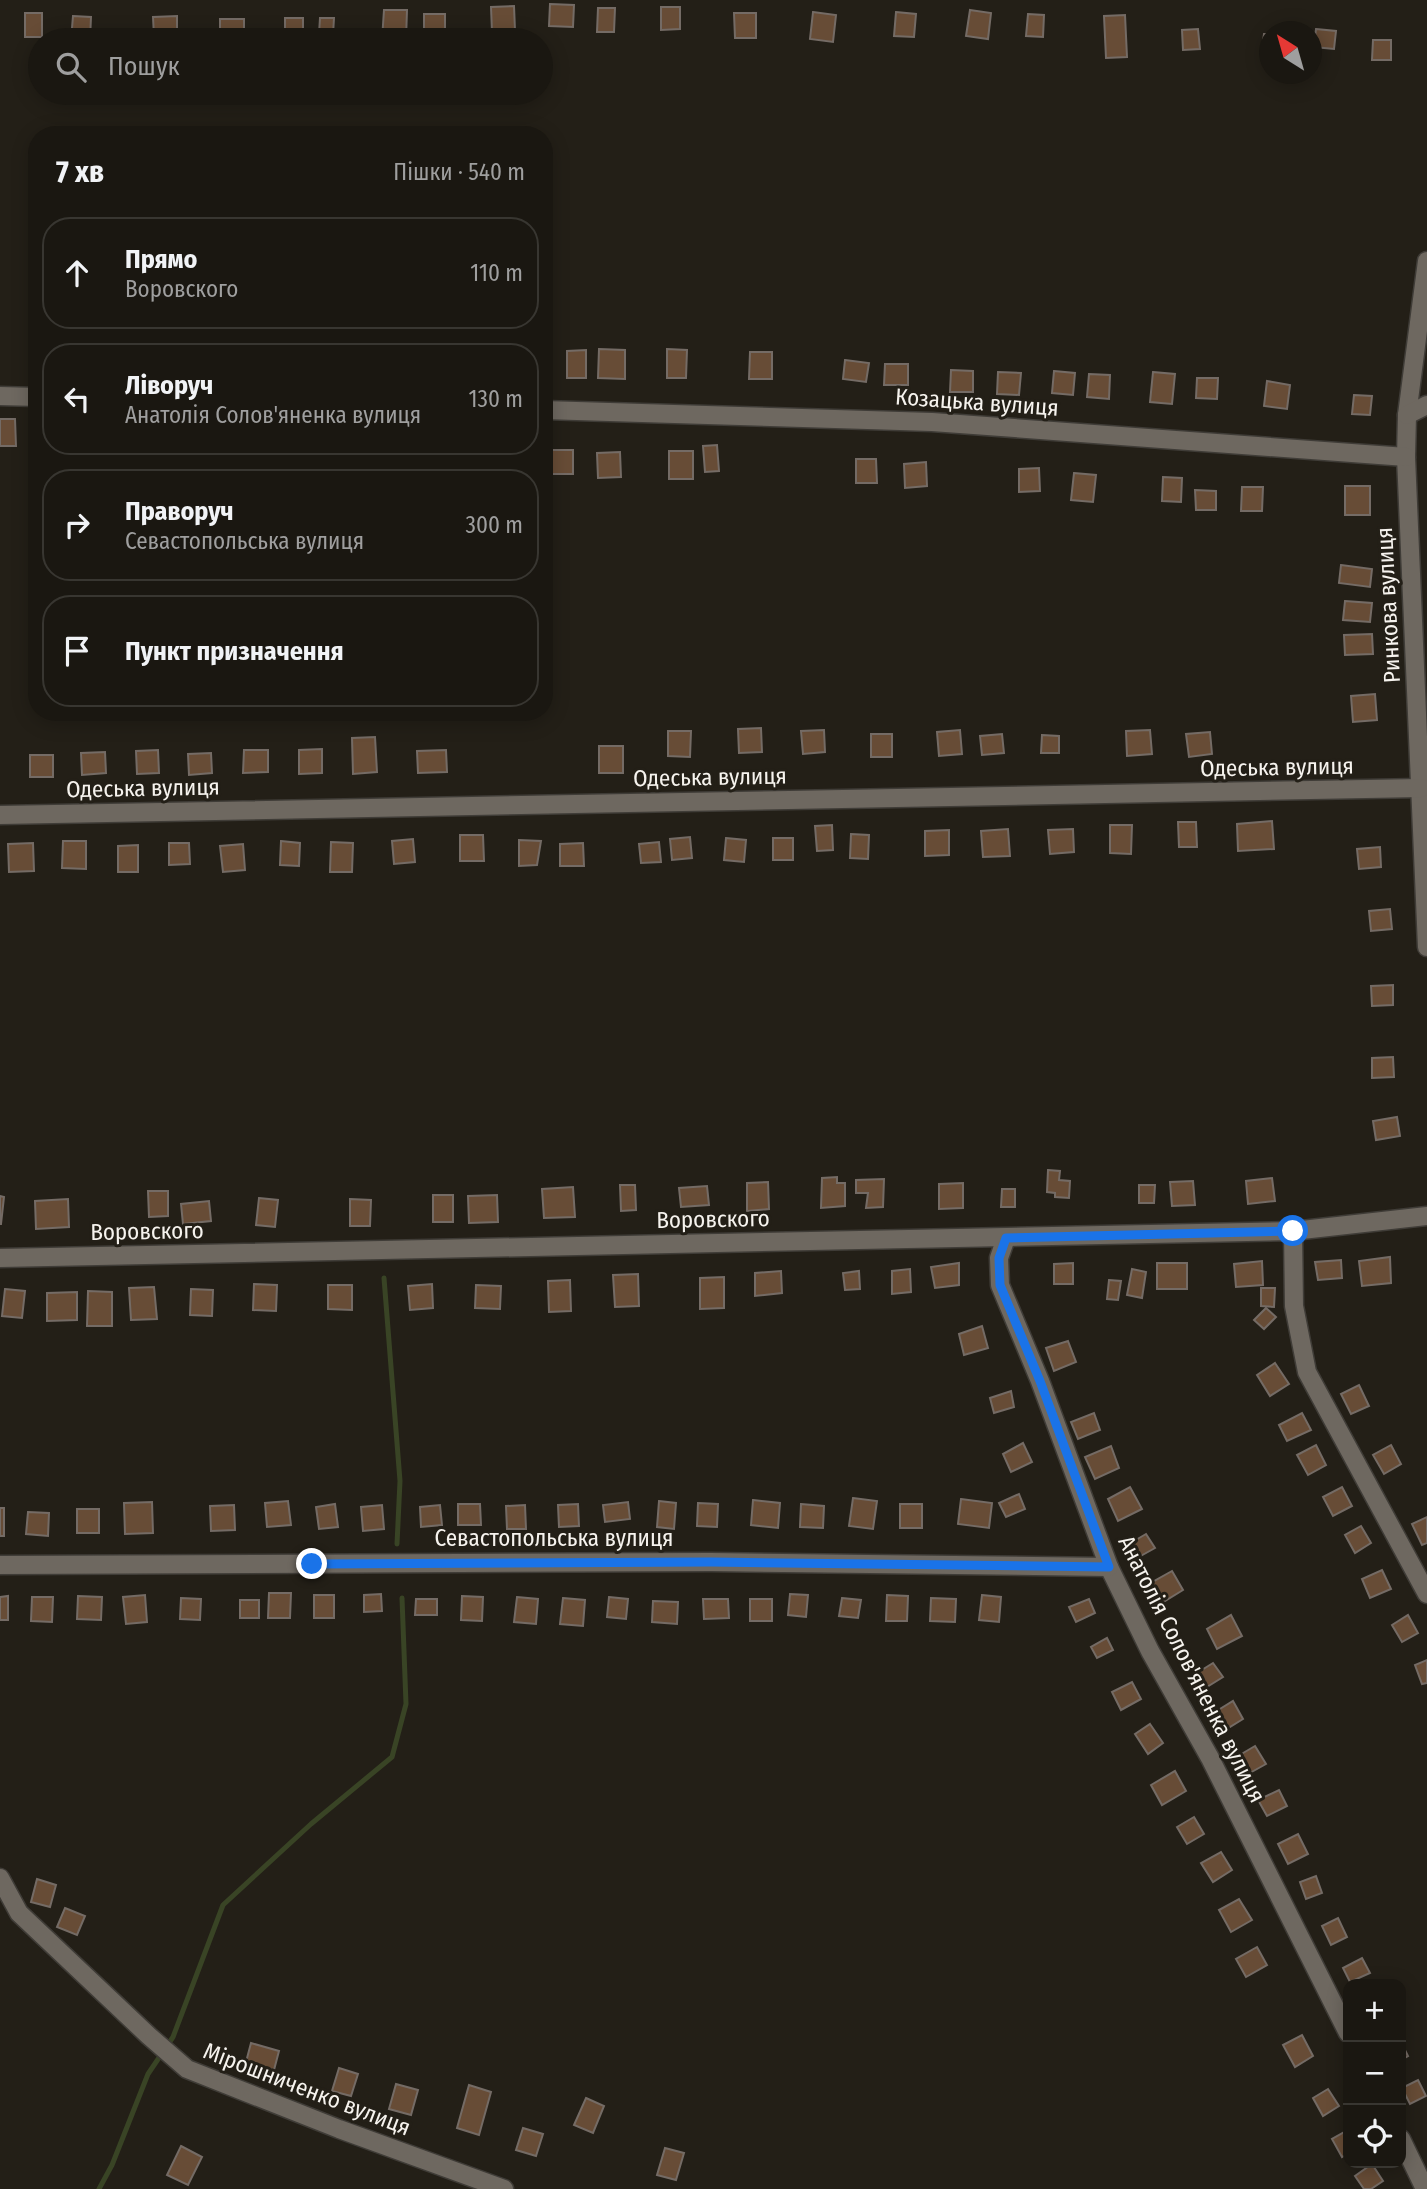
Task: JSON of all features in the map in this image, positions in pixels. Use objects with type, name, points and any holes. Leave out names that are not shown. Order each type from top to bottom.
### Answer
[{"type":"street","name":"Ринкова вулиця","points":[[1427,261],[1407,415],[1406,457],[1427,947]]},
{"type":"street","points":[[0,396],[28,397]]},
{"type":"street","points":[[1407,415],[1427,405]]},
{"type":"street","name":"Козацька вулиця","points":[[553,410],[932,422],[1406,457]]},
{"type":"street","name":"Одеська вулиця","points":[[0,815],[1421,789]]},
{"type":"street","name":"Воровского","points":[[0,1258],[1293,1231],[1427,1216]]},
{"type":"street","points":[[1293,1231],[1294,1306],[1307,1372],[1427,1594]]},
{"type":"street","name":"Анатолія Солов'яненка вулиця","points":[[1006,1238],[999,1258],[1000,1285],[1040,1381],[1109,1567],[1150,1651],[1210,1758],[1343,2023]]},
{"type":"street","name":"Севастопольська вулиця","points":[[0,1564],[711,1562],[1109,1567]]},
{"type":"street","name":"Мірошниченко вулиця","points":[[0,1878],[19,1913],[187,2069],[338,2129],[503,2189]]},
{"type":"street","points":[[1406,2149],[1425,2189]]},
{"type":"building","points":[[550,4],[574,5],[573,27],[549,26]]},
{"type":"building","points":[[514,6],[515,28],[492,28],[491,7]]},
{"type":"building","points":[[661,7],[680,7],[680,29],[661,30]]},
{"type":"building","points":[[598,8],[615,8],[614,32],[597,32]]},
{"type":"building","points":[[384,10],[407,10],[406,28],[383,28]]},
{"type":"building","points":[[970,10],[991,13],[988,39],[966,36]]},
{"type":"building","points":[[813,12],[836,15],[833,42],[810,39]]},
{"type":"building","points":[[896,12],[916,14],[914,37],[894,36]]},
{"type":"building","points":[[25,13],[42,13],[42,28],[28,28],[28,37],[25,37]]},
{"type":"building","points":[[734,13],[756,13],[756,38],[735,38]]},
{"type":"building","points":[[424,14],[445,14],[445,28],[424,28]]},
{"type":"building","points":[[1028,14],[1044,15],[1043,37],[1026,36]]},
{"type":"building","points":[[1125,15],[1127,57],[1106,58],[1104,16]]},
{"type":"building","points":[[73,16],[91,17],[91,28],[72,28]]},
{"type":"building","points":[[177,16],[177,28],[154,28],[153,17]]},
{"type":"building","points":[[285,18],[303,18],[303,28],[285,28]]},
{"type":"building","points":[[320,18],[334,18],[333,28],[319,28]]},
{"type":"building","points":[[220,19],[244,19],[244,28],[220,28]]},
{"type":"building","points":[[1198,29],[1200,49],[1183,50],[1182,30]]},
{"type":"building","points":[[1322,30],[1336,31],[1334,49],[1322,48]]},
{"type":"building","points":[[1373,40],[1391,40],[1391,60],[1372,60]]},
{"type":"building","points":[[599,349],[625,350],[625,379],[598,378]]},
{"type":"building","points":[[667,349],[687,350],[686,378],[667,378]]},
{"type":"building","points":[[586,350],[586,378],[567,378],[567,351]]},
{"type":"building","points":[[750,352],[772,352],[772,379],[749,379]]},
{"type":"building","points":[[845,360],[869,363],[866,382],[843,379]]},
{"type":"building","points":[[885,364],[908,364],[908,385],[884,385]]},
{"type":"building","points":[[951,370],[973,371],[973,392],[950,392]]},
{"type":"building","points":[[1054,371],[1075,373],[1073,395],[1052,393]]},
{"type":"building","points":[[998,372],[1021,373],[1019,395],[997,394]]},
{"type":"building","points":[[1153,372],[1175,374],[1172,404],[1150,402]]},
{"type":"building","points":[[1089,374],[1110,375],[1109,399],[1087,397]]},
{"type":"building","points":[[1197,378],[1218,378],[1217,399],[1196,398]]},
{"type":"building","points":[[1267,381],[1290,385],[1287,409],[1264,406]]},
{"type":"building","points":[[1354,395],[1372,396],[1370,415],[1352,414]]},
{"type":"building","points":[[0,419],[15,419],[16,446],[0,446]]},
{"type":"building","points":[[717,445],[719,471],[705,472],[703,446]]},
{"type":"building","points":[[553,450],[573,450],[573,474],[553,474]]},
{"type":"building","points":[[669,451],[693,451],[693,479],[669,479]]},
{"type":"building","points":[[620,452],[621,477],[598,478],[597,453]]},
{"type":"building","points":[[856,459],[876,459],[877,483],[856,483]]},
{"type":"building","points":[[926,462],[927,486],[905,488],[904,464]]},
{"type":"building","points":[[1039,468],[1040,491],[1019,492],[1019,469]]},
{"type":"building","points":[[1074,473],[1096,475],[1093,502],[1071,500]]},
{"type":"building","points":[[1163,477],[1182,478],[1181,502],[1162,501]]},
{"type":"building","points":[[1345,486],[1370,486],[1370,515],[1345,515]]},
{"type":"building","points":[[1242,487],[1263,487],[1262,511],[1241,511]]},
{"type":"building","points":[[1195,490],[1216,491],[1216,510],[1196,510]]},
{"type":"building","points":[[1341,565],[1372,569],[1370,587],[1339,583]]},
{"type":"building","points":[[1345,601],[1372,603],[1370,622],[1343,620]]},
{"type":"building","points":[[1372,634],[1373,654],[1345,655],[1344,635]]},
{"type":"building","points":[[1375,694],[1377,720],[1353,722],[1351,696]]},
{"type":"building","points":[[761,728],[762,752],[739,753],[738,729]]},
{"type":"building","points":[[824,730],[825,752],[803,754],[801,731]]},
{"type":"building","points":[[960,730],[962,754],[939,756],[937,732]]},
{"type":"building","points":[[1150,730],[1152,754],[1127,756],[1126,731]]},
{"type":"building","points":[[668,731],[691,731],[690,757],[668,756]]},
{"type":"building","points":[[1210,732],[1212,754],[1189,757],[1186,734]]},
{"type":"building","points":[[871,734],[892,734],[892,757],[871,757]]},
{"type":"building","points":[[1002,734],[1004,753],[982,755],[980,736]]},
{"type":"building","points":[[1042,735],[1059,736],[1059,753],[1041,753]]},
{"type":"building","points":[[375,737],[377,772],[353,774],[352,738]]},
{"type":"building","points":[[599,746],[623,746],[623,773],[599,773]]},
{"type":"building","points":[[322,749],[322,773],[299,774],[299,750]]},
{"type":"building","points":[[158,750],[159,773],[137,774],[136,751]]},
{"type":"building","points":[[244,750],[268,750],[268,772],[243,773]]},
{"type":"building","points":[[446,750],[447,772],[418,773],[417,751]]},
{"type":"building","points":[[105,752],[106,773],[82,775],[81,753]]},
{"type":"building","points":[[211,753],[212,773],[189,775],[188,754]]},
{"type":"building","points":[[30,755],[53,755],[53,777],[30,777]]},
{"type":"building","points":[[1272,821],[1274,849],[1238,851],[1237,824]]},
{"type":"building","points":[[1178,822],[1196,822],[1197,847],[1179,847]]},
{"type":"building","points":[[832,825],[833,850],[817,851],[815,826]]},
{"type":"building","points":[[1110,825],[1132,825],[1131,854],[1110,853]]},
{"type":"building","points":[[1008,829],[1010,856],[983,857],[981,831]]},
{"type":"building","points":[[1073,829],[1074,852],[1050,854],[1048,830]]},
{"type":"building","points":[[949,830],[949,855],[925,856],[925,831]]},
{"type":"building","points":[[851,834],[869,835],[868,859],[850,858]]},
{"type":"building","points":[[460,835],[483,835],[484,861],[460,861]]},
{"type":"building","points":[[690,837],[692,858],[672,860],[670,839]]},
{"type":"building","points":[[726,838],[746,840],[744,862],[724,860]]},
{"type":"building","points":[[773,838],[793,838],[793,860],[773,860]]},
{"type":"building","points":[[413,839],[415,862],[394,864],[392,841]]},
{"type":"building","points":[[519,840],[541,841],[537,865],[519,866]]},
{"type":"building","points":[[63,841],[86,841],[86,869],[62,868]]},
{"type":"building","points":[[281,841],[300,843],[299,866],[280,865]]},
{"type":"building","points":[[331,842],[353,843],[352,872],[330,872]]},
{"type":"building","points":[[659,842],[661,862],[641,863],[639,844]]},
{"type":"building","points":[[33,843],[34,871],[9,872],[8,844]]},
{"type":"building","points":[[169,843],[189,843],[190,864],[169,865]]},
{"type":"building","points":[[583,843],[584,866],[560,866],[560,844]]},
{"type":"building","points":[[243,844],[245,870],[223,872],[220,846]]},
{"type":"building","points":[[138,845],[138,872],[118,872],[118,846]]},
{"type":"building","points":[[1380,847],[1381,867],[1359,869],[1357,849]]},
{"type":"building","points":[[1390,909],[1392,929],[1371,931],[1369,911]]},
{"type":"building","points":[[1393,985],[1393,1005],[1372,1006],[1371,986]]},
{"type":"building","points":[[1393,1057],[1394,1077],[1372,1078],[1372,1058]]},
{"type":"building","points":[[1397,1117],[1400,1136],[1376,1140],[1373,1121]]},
{"type":"building","points":[[1048,1170],[1060,1171],[1059,1180],[1070,1181],[1069,1198],[1055,1197],[1055,1193],[1047,1192]]},
{"type":"building","points":[[837,1177],[837,1183],[845,1183],[845,1206],[821,1208],[822,1178]]},
{"type":"building","points":[[1272,1178],[1275,1201],[1248,1204],[1246,1181]]},
{"type":"building","points":[[884,1179],[883,1207],[866,1208],[868,1193],[856,1193],[856,1180]]},
{"type":"building","points":[[1193,1181],[1195,1205],[1172,1206],[1170,1182]]},
{"type":"building","points":[[768,1182],[769,1209],[747,1211],[747,1183]]},
{"type":"building","points":[[963,1183],[963,1208],[939,1209],[939,1184]]},
{"type":"building","points":[[620,1185],[635,1185],[636,1210],[621,1211]]},
{"type":"building","points":[[1139,1185],[1155,1185],[1154,1203],[1139,1203]]},
{"type":"building","points":[[707,1186],[709,1205],[681,1207],[679,1188]]},
{"type":"building","points":[[573,1187],[575,1217],[544,1218],[542,1189]]},
{"type":"building","points":[[1002,1189],[1015,1189],[1015,1207],[1001,1207]]},
{"type":"building","points":[[148,1191],[168,1191],[168,1216],[149,1217]]},
{"type":"building","points":[[433,1195],[453,1195],[453,1222],[433,1222]]},
{"type":"building","points":[[497,1195],[498,1222],[469,1223],[468,1196]]},
{"type":"building","points":[[0,1196],[4,1197],[1,1224],[0,1224]]},
{"type":"building","points":[[259,1198],[278,1200],[275,1227],[256,1225]]},
{"type":"building","points":[[68,1199],[69,1227],[36,1229],[35,1201]]},
{"type":"building","points":[[350,1199],[371,1200],[370,1226],[350,1226]]},
{"type":"building","points":[[209,1201],[211,1221],[183,1224],[181,1204]]},
{"type":"building","points":[[1390,1257],[1391,1283],[1362,1286],[1359,1261]]},
{"type":"building","points":[[1341,1260],[1342,1278],[1318,1280],[1315,1262]]},
{"type":"building","points":[[1262,1261],[1263,1285],[1236,1287],[1234,1264]]},
{"type":"building","points":[[959,1263],[959,1285],[935,1288],[931,1267]]},
{"type":"building","points":[[1073,1263],[1073,1284],[1054,1284],[1054,1264]]},
{"type":"building","points":[[1157,1263],[1187,1263],[1187,1289],[1157,1289]]},
{"type":"building","points":[[910,1269],[911,1292],[892,1294],[892,1271]]},
{"type":"building","points":[[1132,1269],[1146,1272],[1142,1298],[1127,1295]]},
{"type":"building","points":[[781,1271],[782,1293],[755,1296],[755,1273]]},
{"type":"building","points":[[859,1271],[860,1289],[845,1290],[843,1273]]},
{"type":"building","points":[[638,1274],[639,1306],[615,1307],[613,1275]]},
{"type":"building","points":[[724,1277],[724,1308],[700,1309],[700,1278]]},
{"type":"building","points":[[570,1280],[571,1311],[549,1312],[548,1281]]},
{"type":"building","points":[[1109,1280],[1121,1281],[1118,1300],[1107,1299]]},
{"type":"building","points":[[254,1284],[277,1285],[276,1311],[253,1310]]},
{"type":"building","points":[[432,1284],[433,1308],[410,1310],[408,1286]]},
{"type":"building","points":[[328,1285],[352,1285],[352,1310],[328,1309]]},
{"type":"building","points":[[476,1285],[501,1286],[500,1309],[475,1308]]},
{"type":"building","points":[[154,1287],[157,1319],[131,1320],[129,1288]]},
{"type":"building","points":[[1261,1288],[1275,1288],[1274,1307],[1261,1306]]},
{"type":"building","points":[[5,1289],[25,1291],[22,1318],[2,1316]]},
{"type":"building","points":[[191,1289],[213,1290],[212,1316],[190,1315]]},
{"type":"building","points":[[88,1291],[112,1292],[112,1326],[87,1326]]},
{"type":"building","points":[[77,1292],[77,1320],[47,1321],[47,1293]]},
{"type":"building","points":[[1266,1308],[1276,1317],[1264,1329],[1254,1320]]},
{"type":"building","points":[[982,1326],[988,1348],[964,1355],[959,1334]]},
{"type":"building","points":[[1068,1341],[1076,1362],[1054,1371],[1046,1348]]},
{"type":"building","points":[[1275,1363],[1289,1384],[1270,1396],[1257,1375]]},
{"type":"building","points":[[1359,1385],[1369,1406],[1351,1414],[1341,1394]]},
{"type":"building","points":[[1011,1391],[1014,1407],[994,1413],[990,1398]]},
{"type":"building","points":[[1094,1413],[1100,1430],[1078,1439],[1071,1422]]},
{"type":"building","points":[[1302,1413],[1311,1430],[1287,1441],[1279,1425]]},
{"type":"building","points":[[1023,1443],[1032,1462],[1011,1472],[1003,1454]]},
{"type":"building","points":[[1316,1445],[1326,1465],[1308,1475],[1297,1455]]},
{"type":"building","points":[[1391,1445],[1401,1464],[1384,1474],[1373,1455]]},
{"type":"building","points":[[1111,1446],[1119,1468],[1095,1479],[1085,1457]]},
{"type":"building","points":[[1130,1487],[1142,1509],[1118,1521],[1108,1499]]},
{"type":"building","points":[[1342,1487],[1352,1506],[1333,1516],[1323,1497]]},
{"type":"building","points":[[1019,1494],[1025,1509],[1006,1517],[999,1503]]},
{"type":"building","points":[[853,1498],[877,1501],[873,1529],[849,1526]]},
{"type":"building","points":[[961,1499],[992,1503],[989,1528],[958,1524]]},
{"type":"building","points":[[753,1500],[780,1503],[778,1528],[751,1525]]},
{"type":"building","points":[[288,1501],[291,1525],[267,1527],[265,1503]]},
{"type":"building","points":[[659,1501],[676,1503],[674,1529],[657,1527]]},
{"type":"building","points":[[152,1502],[153,1533],[125,1534],[124,1503]]},
{"type":"building","points":[[628,1502],[630,1519],[605,1522],[603,1505]]},
{"type":"building","points":[[698,1503],[718,1504],[717,1527],[697,1526]]},
{"type":"building","points":[[335,1504],[338,1527],[319,1529],[316,1507]]},
{"type":"building","points":[[458,1504],[480,1504],[481,1525],[458,1525]]},
{"type":"building","points":[[578,1504],[579,1526],[559,1527],[558,1505]]},
{"type":"building","points":[[801,1504],[824,1506],[823,1528],[800,1527]]},
{"type":"building","points":[[900,1504],[922,1504],[922,1528],[900,1528]]},
{"type":"building","points":[[234,1505],[235,1530],[211,1531],[210,1506]]},
{"type":"building","points":[[382,1505],[384,1529],[363,1531],[361,1507]]},
{"type":"building","points":[[440,1505],[442,1525],[421,1527],[420,1507]]},
{"type":"building","points":[[525,1505],[526,1529],[507,1529],[506,1506]]},
{"type":"building","points":[[0,1508],[4,1508],[4,1536],[0,1536]]},
{"type":"building","points":[[77,1509],[99,1509],[99,1533],[77,1533]]},
{"type":"building","points":[[28,1512],[49,1513],[48,1536],[26,1534]]},
{"type":"building","points":[[1427,1517],[1427,1543],[1422,1545],[1412,1524]]},
{"type":"building","points":[[1361,1526],[1371,1543],[1355,1553],[1345,1535]]},
{"type":"building","points":[[1146,1534],[1155,1548],[1137,1558],[1129,1544]]},
{"type":"building","points":[[1382,1570],[1391,1589],[1370,1598],[1362,1579]]},
{"type":"building","points":[[1172,1571],[1183,1590],[1160,1604],[1149,1584]]},
{"type":"building","points":[[269,1593],[291,1593],[290,1618],[268,1618]]},
{"type":"building","points":[[381,1594],[382,1611],[364,1612],[364,1595]]},
{"type":"building","points":[[790,1594],[808,1595],[806,1617],[788,1615]]},
{"type":"building","points":[[145,1595],[147,1622],[126,1624],[123,1597]]},
{"type":"building","points":[[314,1595],[334,1595],[334,1618],[314,1618]]},
{"type":"building","points":[[887,1595],[908,1596],[907,1621],[886,1621]]},
{"type":"building","points":[[982,1595],[1001,1597],[999,1622],[979,1620]]},
{"type":"building","points":[[8,1596],[8,1620],[0,1620],[0,1597]]},
{"type":"building","points":[[78,1596],[102,1597],[101,1620],[77,1619]]},
{"type":"building","points":[[462,1596],[483,1597],[482,1621],[461,1620]]},
{"type":"building","points":[[32,1597],[53,1597],[52,1622],[31,1621]]},
{"type":"building","points":[[517,1597],[538,1599],[536,1624],[514,1622]]},
{"type":"building","points":[[609,1597],[628,1599],[626,1619],[607,1617]]},
{"type":"building","points":[[181,1598],[201,1599],[200,1620],[180,1619]]},
{"type":"building","points":[[563,1598],[585,1600],[583,1626],[560,1624]]},
{"type":"building","points":[[842,1598],[861,1600],[858,1618],[839,1616]]},
{"type":"building","points":[[931,1598],[956,1599],[955,1622],[930,1621]]},
{"type":"building","points":[[416,1599],[437,1599],[437,1615],[415,1615]]},
{"type":"building","points":[[703,1599],[728,1599],[729,1618],[704,1619]]},
{"type":"building","points":[[750,1599],[772,1599],[772,1621],[750,1621]]},
{"type":"building","points":[[1089,1599],[1095,1613],[1076,1622],[1069,1607]]},
{"type":"building","points":[[240,1600],[259,1600],[259,1618],[240,1618]]},
{"type":"building","points":[[653,1601],[678,1602],[677,1624],[652,1622]]},
{"type":"building","points":[[1231,1615],[1242,1636],[1217,1649],[1207,1629]]},
{"type":"building","points":[[1408,1615],[1418,1633],[1402,1642],[1392,1625]]},
{"type":"building","points":[[1107,1638],[1113,1650],[1097,1658],[1091,1647]]},
{"type":"building","points":[[1427,1660],[1427,1683],[1422,1684],[1415,1665]]},
{"type":"building","points":[[1213,1663],[1223,1677],[1207,1687],[1197,1673]]},
{"type":"building","points":[[1132,1682],[1141,1699],[1121,1710],[1112,1692]]},
{"type":"building","points":[[1233,1701],[1243,1719],[1225,1730],[1215,1712]]},
{"type":"building","points":[[1150,1724],[1163,1743],[1148,1754],[1135,1734]]},
{"type":"building","points":[[1255,1746],[1266,1764],[1248,1774],[1238,1756]]},
{"type":"building","points":[[1175,1771],[1186,1791],[1162,1805],[1151,1785]]},
{"type":"building","points":[[1279,1790],[1287,1806],[1267,1816],[1258,1800]]},
{"type":"building","points":[[1194,1817],[1204,1834],[1187,1844],[1177,1827]]},
{"type":"building","points":[[1298,1834],[1308,1854],[1288,1864],[1278,1844]]},
{"type":"building","points":[[1221,1852],[1232,1870],[1213,1882],[1201,1863]]},
{"type":"building","points":[[1316,1876],[1322,1893],[1306,1899],[1300,1882]]},
{"type":"building","points":[[37,1879],[56,1885],[50,1907],[31,1902]]},
{"type":"building","points":[[1239,1899],[1252,1920],[1231,1932],[1219,1910]]},
{"type":"building","points":[[65,1908],[85,1916],[77,1935],[57,1927]]},
{"type":"building","points":[[1338,1918],[1347,1937],[1331,1945],[1322,1926]]},
{"type":"building","points":[[1257,1947],[1267,1965],[1246,1977],[1236,1959]]},
{"type":"building","points":[[1362,1958],[1370,1973],[1357,1979],[1348,1979],[1343,1968]]},
{"type":"building","points":[[1302,2035],[1313,2056],[1295,2067],[1283,2045]]},
{"type":"building","points":[[251,2043],[279,2051],[274,2070],[246,2062]]},
{"type":"building","points":[[339,2068],[358,2074],[351,2096],[332,2091]]},
{"type":"building","points":[[1418,2080],[1426,2096],[1410,2104],[1406,2096],[1406,2086]]},
{"type":"building","points":[[396,2084],[418,2090],[411,2115],[389,2109]]},
{"type":"building","points":[[469,2085],[491,2092],[479,2135],[457,2128]]},
{"type":"building","points":[[1328,2089],[1339,2106],[1323,2116],[1313,2098]]},
{"type":"building","points":[[586,2098],[604,2106],[593,2133],[574,2125]]},
{"type":"building","points":[[523,2128],[543,2134],[536,2156],[516,2150]]},
{"type":"building","points":[[1343,2133],[1342,2157],[1332,2139]]},
{"type":"building","points":[[181,2146],[202,2157],[188,2185],[167,2175]]},
{"type":"building","points":[[665,2148],[684,2153],[676,2180],[657,2175]]},
{"type":"building","points":[[1366,2168],[1375,2168],[1383,2181],[1371,2189],[1364,2189],[1355,2176]]},
{"type":"waterway","points":[[384,1278],[400,1481],[397,1544]]},
{"type":"waterway","points":[[99,2189],[112,2165],[148,2074],[173,2037],[223,1905],[311,1824],[392,1757],[406,1704],[402,1598]]},
{"type":"route","points":[[312,1564],[711,1562],[1109,1567],[1040,1381],[1000,1285],[999,1258],[1006,1238],[1293,1231]]}]
